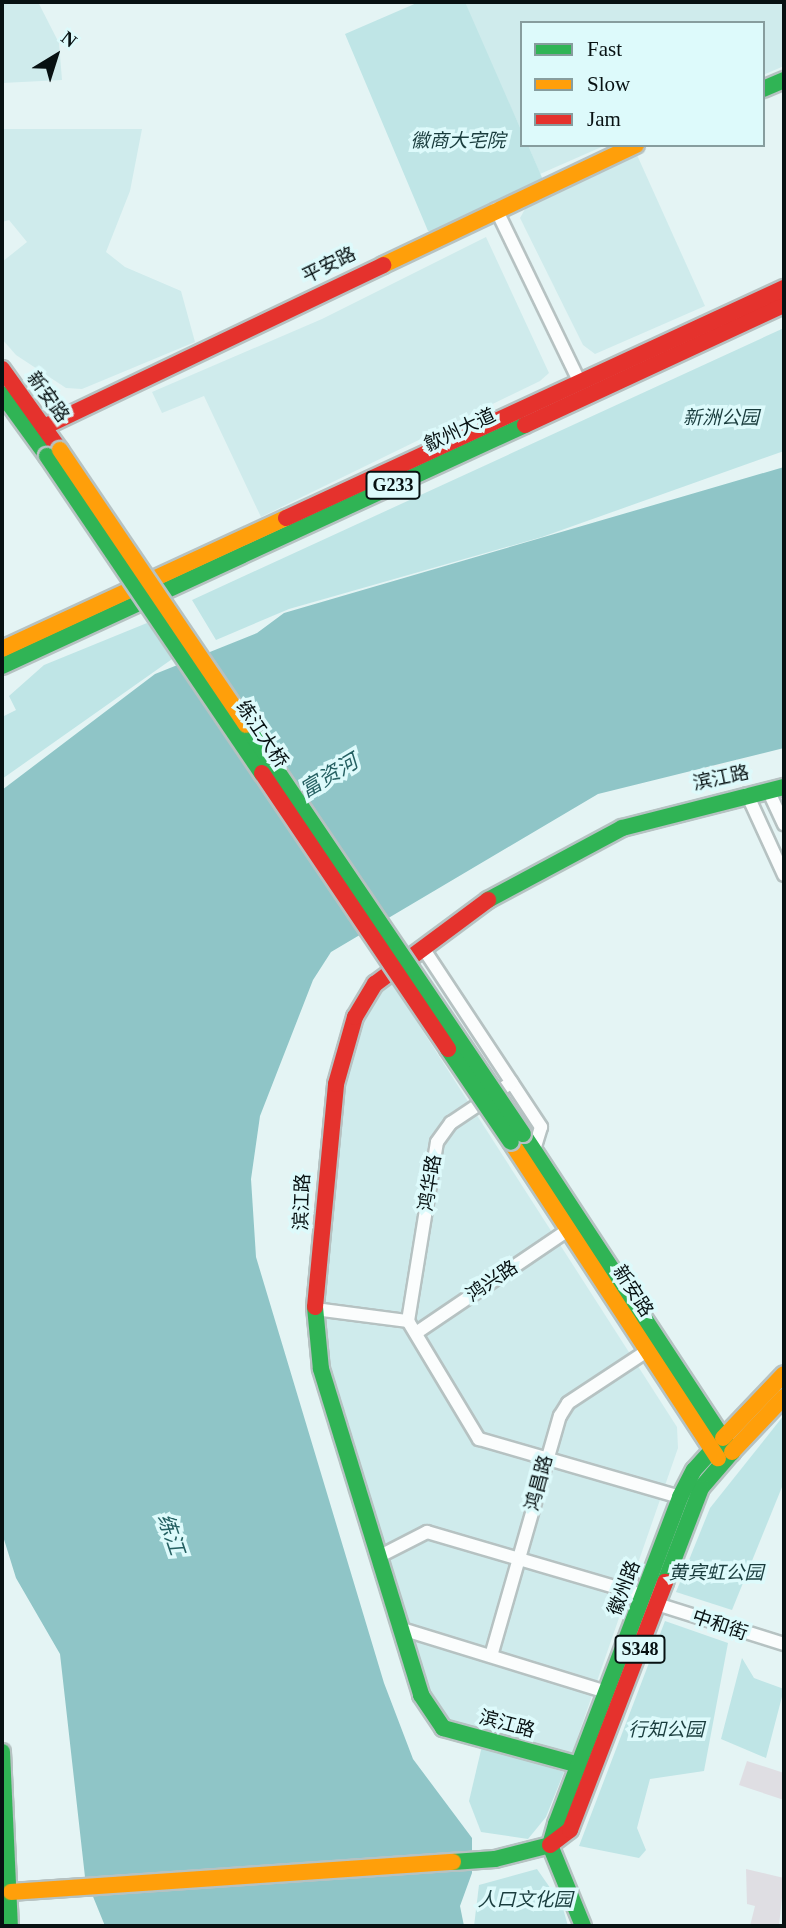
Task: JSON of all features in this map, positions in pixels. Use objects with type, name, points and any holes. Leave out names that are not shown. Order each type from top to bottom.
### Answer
[{"type":"main road","points":[[765,88],[784,80]]},
{"type":"main road","name":"平安路","points":[[44,427],[631,147]]},
{"type":"main road","name":"歙州大道","points":[[2,649],[784,288]]},
{"type":"main road","name":"歙州大道","points":[[2,666],[784,305]]},
{"type":"main road","name":"新安路","points":[[2,369],[44,427],[54,453]]},
{"type":"main road","name":"新安路","points":[[2,394],[54,453]]},
{"type":"main road","name":"练江大桥","points":[[54,453],[517,1138]]},
{"type":"main road","name":"滨江路","points":[[579,1765],[438,1724],[421,1695],[321,1369],[315,1308],[327,1139],[346,1044],[375,984],[425,951],[492,897],[571,850],[647,819],[776,788]]},
{"type":"main road","name":"新安路","points":[[517,1138],[534,1150],[722,1450]]},
{"type":"main road","name":"新安路","points":[[517,1138],[568,1230],[647,1350],[722,1450]]},
{"type":"main road","name":"徽州路","points":[[550,1845],[570,1830],[650,1599],[680,1497],[784,1374]]},
{"type":"main road","name":"徽州路","points":[[550,1845],[607,1692],[701,1488],[722,1450],[784,1397]]},
{"type":"main road","points":[[2,1752],[5,1852],[19,1891],[10,1926]]},
{"type":"main road","points":[[19,1891],[495,1859],[550,1845],[583,1926]]},
{"type":"street","points":[[496,209],[579,381]]},
{"type":"street","points":[[776,788],[784,825]]},
{"type":"street","points":[[747,794],[784,876]]},
{"type":"street","points":[[425,951],[541,1127],[534,1150]]},
{"type":"street","name":"鸿华路","points":[[408,1321],[437,1142],[451,1123],[512,1082]]},
{"type":"street","name":"鸿兴路","points":[[416,1333],[568,1230]]},
{"type":"street","points":[[315,1308],[408,1321],[479,1439],[680,1497]]},
{"type":"street","name":"鸿昌路","points":[[491,1657],[547,1459],[568,1403],[647,1350]]},
{"type":"street","name":"中和街","points":[[380,1556],[427,1532],[650,1599],[784,1644]]},
{"type":"street","points":[[402,1629],[607,1692]]},
{"type":"shaded area","points":[[2,2],[38,2],[59,43],[62,80],[2,83]]},
{"type":"shaded area","points":[[463,2],[784,2],[784,66],[765,74],[765,21],[520,21],[520,128]]},
{"type":"shaded area","points":[[2,129],[142,129],[130,191],[106,252],[125,267],[181,291],[195,342],[82,389],[66,388],[16,355],[2,339],[2,262],[27,242],[9,220],[2,222]]},
{"type":"shaded area","points":[[529,147],[601,147],[540,174]]},
{"type":"shaded area","points":[[637,155],[705,306],[595,354],[583,345],[520,218],[525,209]]},
{"type":"shaded area","points":[[486,237],[549,373],[540,381],[261,517],[204,396],[162,413],[152,392],[322,319]]},
{"type":"shaded area","points":[[392,983],[677,1427],[678,1448],[570,1759],[436,1720],[324,1362],[318,1303],[349,1055],[367,1000]]},
{"type":"green space","name":"徽商大宅院","points":[[419,2],[465,2],[520,127],[520,147],[529,147],[543,180],[436,231],[428,231],[345,34]]},
{"type":"green space","name":"新洲公园","points":[[784,328],[784,451],[542,537],[289,609],[216,640],[192,600]]},
{"type":"green space","points":[[147,623],[175,657],[2,779],[2,717],[16,710],[9,696],[44,665]]},
{"type":"green space","name":"黄宾虹公园","points":[[784,1415],[784,1482],[732,1610],[676,1592],[710,1508]]},
{"type":"green space","name":"行知公园","points":[[665,1621],[728,1643],[704,1771],[650,1779],[637,1828],[646,1850],[639,1858],[579,1846]]},
{"type":"green space","points":[[742,1658],[754,1678],[784,1689],[766,1758],[721,1739]]},
{"type":"green space","points":[[482,1746],[564,1772],[546,1817],[528,1839],[481,1832],[469,1801]]},
{"type":"green space","name":"人口文化园","points":[[537,1869],[562,1905],[568,1926],[474,1926],[479,1885]]},
{"type":"water","points":[[784,467],[784,748],[598,794],[331,952],[313,980],[260,1116],[251,1179],[256,1257],[384,1683],[413,1759],[472,1838],[472,1873],[460,1906],[464,1926],[105,1926],[85,1877],[60,1654],[16,1578],[2,1533],[2,790],[155,674],[257,633],[284,613]]},
{"type":"building","points":[[747,1761],[784,1773],[784,1800],[739,1785]]},
{"type":"building","points":[[746,1869],[784,1878],[779,1926],[750,1926],[755,1906],[747,1904]]},
{"type":"traffic: fast","points":[[765,88],[784,80]]},
{"type":"traffic: fast","points":[[2,394],[47,456]]},
{"type":"traffic: fast","points":[[2,666],[525,425]]},
{"type":"traffic: fast","points":[[47,456],[262,773]]},
{"type":"traffic: fast","points":[[246,725],[523,1134]]},
{"type":"traffic: fast","points":[[488,900],[622,828],[784,787]]},
{"type":"traffic: fast","points":[[448,1049],[511,1142]]},
{"type":"traffic: fast","points":[[523,1134],[732,1452],[701,1488],[665,1582]]},
{"type":"traffic: fast","points":[[315,1307],[321,1369],[421,1695],[443,1728],[579,1765]]},
{"type":"traffic: fast","points":[[583,1926],[550,1845],[556,1824],[680,1497],[694,1470],[723,1438]]},
{"type":"traffic: fast","points":[[2,1752],[10,1926]]},
{"type":"traffic: fast","points":[[453,1862],[495,1859],[550,1845]]},
{"type":"traffic: slow","points":[[383,265],[632,147]]},
{"type":"traffic: slow","points":[[60,450],[246,725]]},
{"type":"traffic: slow","points":[[2,649],[286,518]]},
{"type":"traffic: slow","points":[[511,1142],[718,1458]]},
{"type":"traffic: slow","points":[[723,1438],[784,1374]]},
{"type":"traffic: slow","points":[[732,1452],[784,1397]]},
{"type":"traffic: slow","points":[[11,1892],[453,1862]]},
{"type":"traffic: jam","points":[[44,427],[383,265]]},
{"type":"traffic: jam","points":[[286,518],[784,288]]},
{"type":"traffic: jam","points":[[525,425],[784,305]]},
{"type":"traffic: jam","points":[[2,369],[60,450]]},
{"type":"traffic: jam","points":[[262,773],[448,1049]]},
{"type":"traffic: jam","points":[[315,1307],[336,1084],[355,1017],[375,984],[488,900]]},
{"type":"traffic: jam","points":[[550,1845],[570,1830],[665,1582]]},
{"type":"water label","name":"富资河","points":[[329,776]]},
{"type":"water label","name":"练江","points":[[171,1534]]}]
